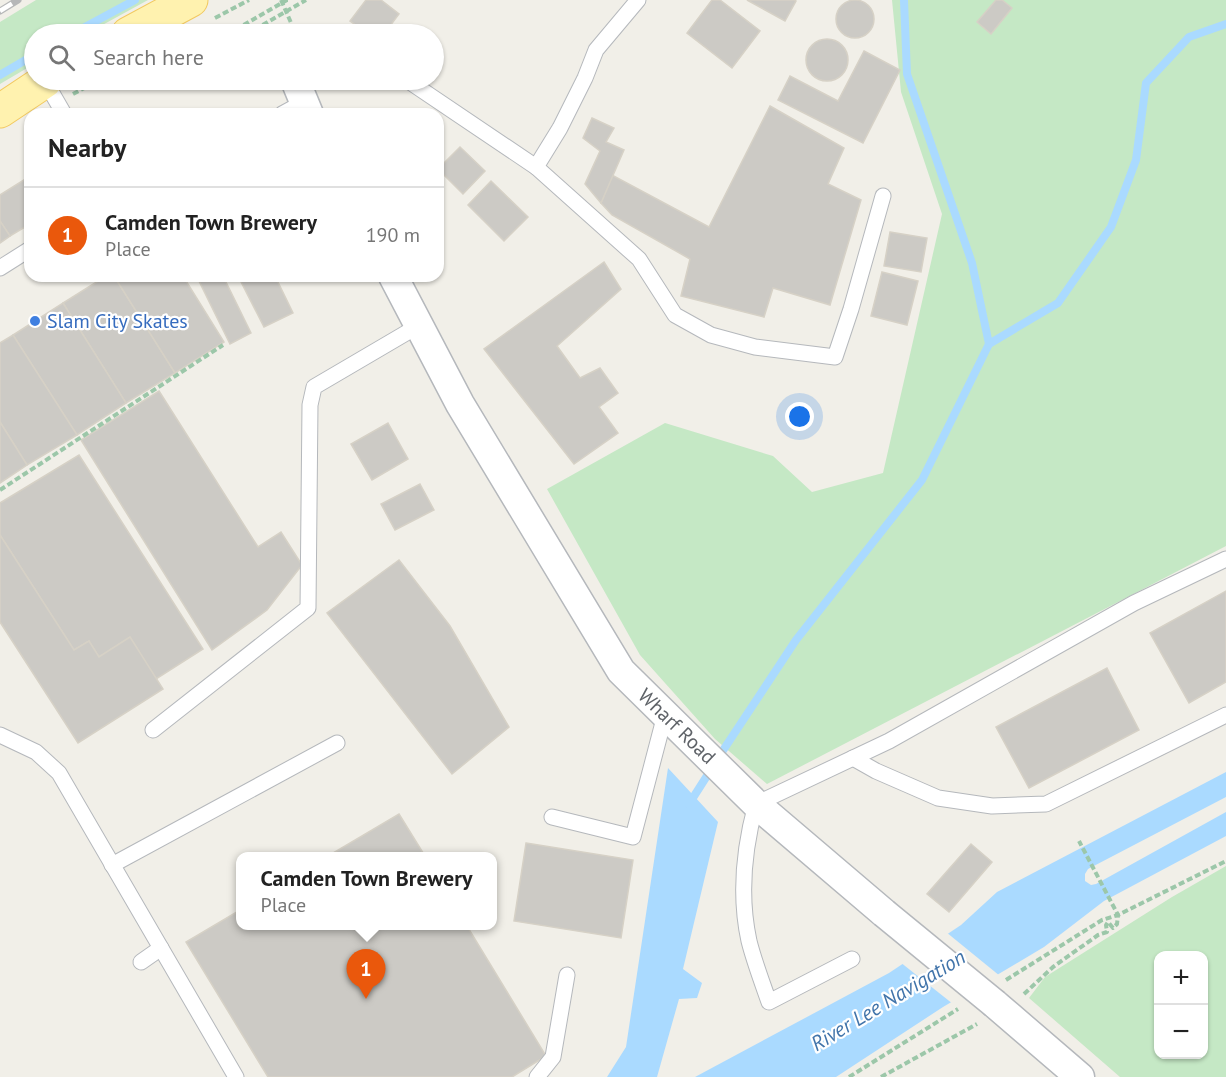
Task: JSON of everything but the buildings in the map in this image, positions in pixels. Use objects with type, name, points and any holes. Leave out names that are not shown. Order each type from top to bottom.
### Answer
[{"type":"main road","points":[[147,24],[191,0]]},
{"type":"main road","points":[[0,104],[27,90]]},
{"type":"main road","points":[[0,111],[31,90]]},
{"type":"street","name":"Wharf Road","points":[[396,282],[460,404],[621,671],[756,804],[1080,1077]]},
{"type":"lane","points":[[536,167],[565,118],[596,50],[638,0]]},
{"type":"lane","points":[[51,90],[61,108]]},
{"type":"lane","points":[[422,90],[536,167],[639,259],[675,315],[711,335],[755,347],[835,357],[883,196]]},
{"type":"lane","points":[[0,268],[24,253]]},
{"type":"lane","points":[[153,730],[308,608],[310,405],[314,387],[418,326]]},
{"type":"lane","points":[[852,959],[769,1002],[749,939],[745,903],[744,863],[748,834],[756,804],[889,741],[1134,603],[1226,559]]},
{"type":"lane","points":[[552,817],[633,837],[665,715]]},
{"type":"lane","points":[[853,758],[876,771],[938,798],[992,806],[1046,804],[1226,715]]},
{"type":"lane","points":[[0,735],[36,752],[59,773],[237,1077]]},
{"type":"lane","points":[[112,865],[337,743]]},
{"type":"lane","points":[[141,962],[161,948]]},
{"type":"lane","points":[[537,1077],[553,1057],[567,975]]},
{"type":"path","points":[[281,0],[291,24]]},
{"type":"path","points":[[245,24],[287,0]]},
{"type":"path","points":[[265,24],[306,0]]},
{"type":"path","points":[[0,490],[223,345]]},
{"type":"path","points":[[1026,991],[1053,967],[1117,924],[1118,915],[1079,841]]},
{"type":"path","points":[[1022,970],[1102,920],[1118,915],[1226,861]]},
{"type":"path","points":[[1107,932],[1108,922],[1113,928]]},
{"type":"path","points":[[881,1077],[976,1025],[996,1005]]},
{"type":"path","points":[[854,1076],[957,1010]]},
{"type":"green space","points":[[36,0],[148,0],[104,24],[24,24],[24,70],[0,84],[0,22]]},
{"type":"green space","points":[[892,0],[1226,0],[1226,546],[767,784],[715,739],[640,655],[547,489],[665,423],[773,456],[812,492],[883,473],[942,214],[901,92]]},
{"type":"green space","points":[[1226,866],[1226,1077],[1120,1077],[1029,998],[1045,977],[1172,897]]},
{"type":"water","points":[[668,768],[718,822],[683,969],[702,983],[697,998],[679,999],[657,1077],[607,1077],[626,1047]]},
{"type":"water","name":"River Lee Navigation","points":[[1226,772],[1226,797],[1088,869],[1085,881],[1091,885],[1096,884],[1226,812],[1226,836],[1104,901],[1044,947],[943,1007],[836,1077],[695,1077],[889,973],[961,925],[997,892]]},
{"type":"pier","points":[[946,932],[1000,976],[953,1004],[900,962]]},
{"type":"waterway","points":[[91,24],[135,0]]},
{"type":"waterway","points":[[718,758],[796,640],[922,480],[989,344],[972,263],[907,74],[904,0]]},
{"type":"waterway","points":[[989,344],[1058,303],[1111,227],[1136,160],[1146,83],[1189,37],[1226,24]]},
{"type":"waterway","points":[[0,75],[24,61]]},
{"type":"waterway","points":[[689,804],[712,768]]},
{"type":"railway","points":[[0,11],[18,0]]},
{"type":"place","name":"Slam City Skates","points":[[35,321]]},
{"type":"place","name":"Camden Town Brewery","points":[[366,999]]}]
